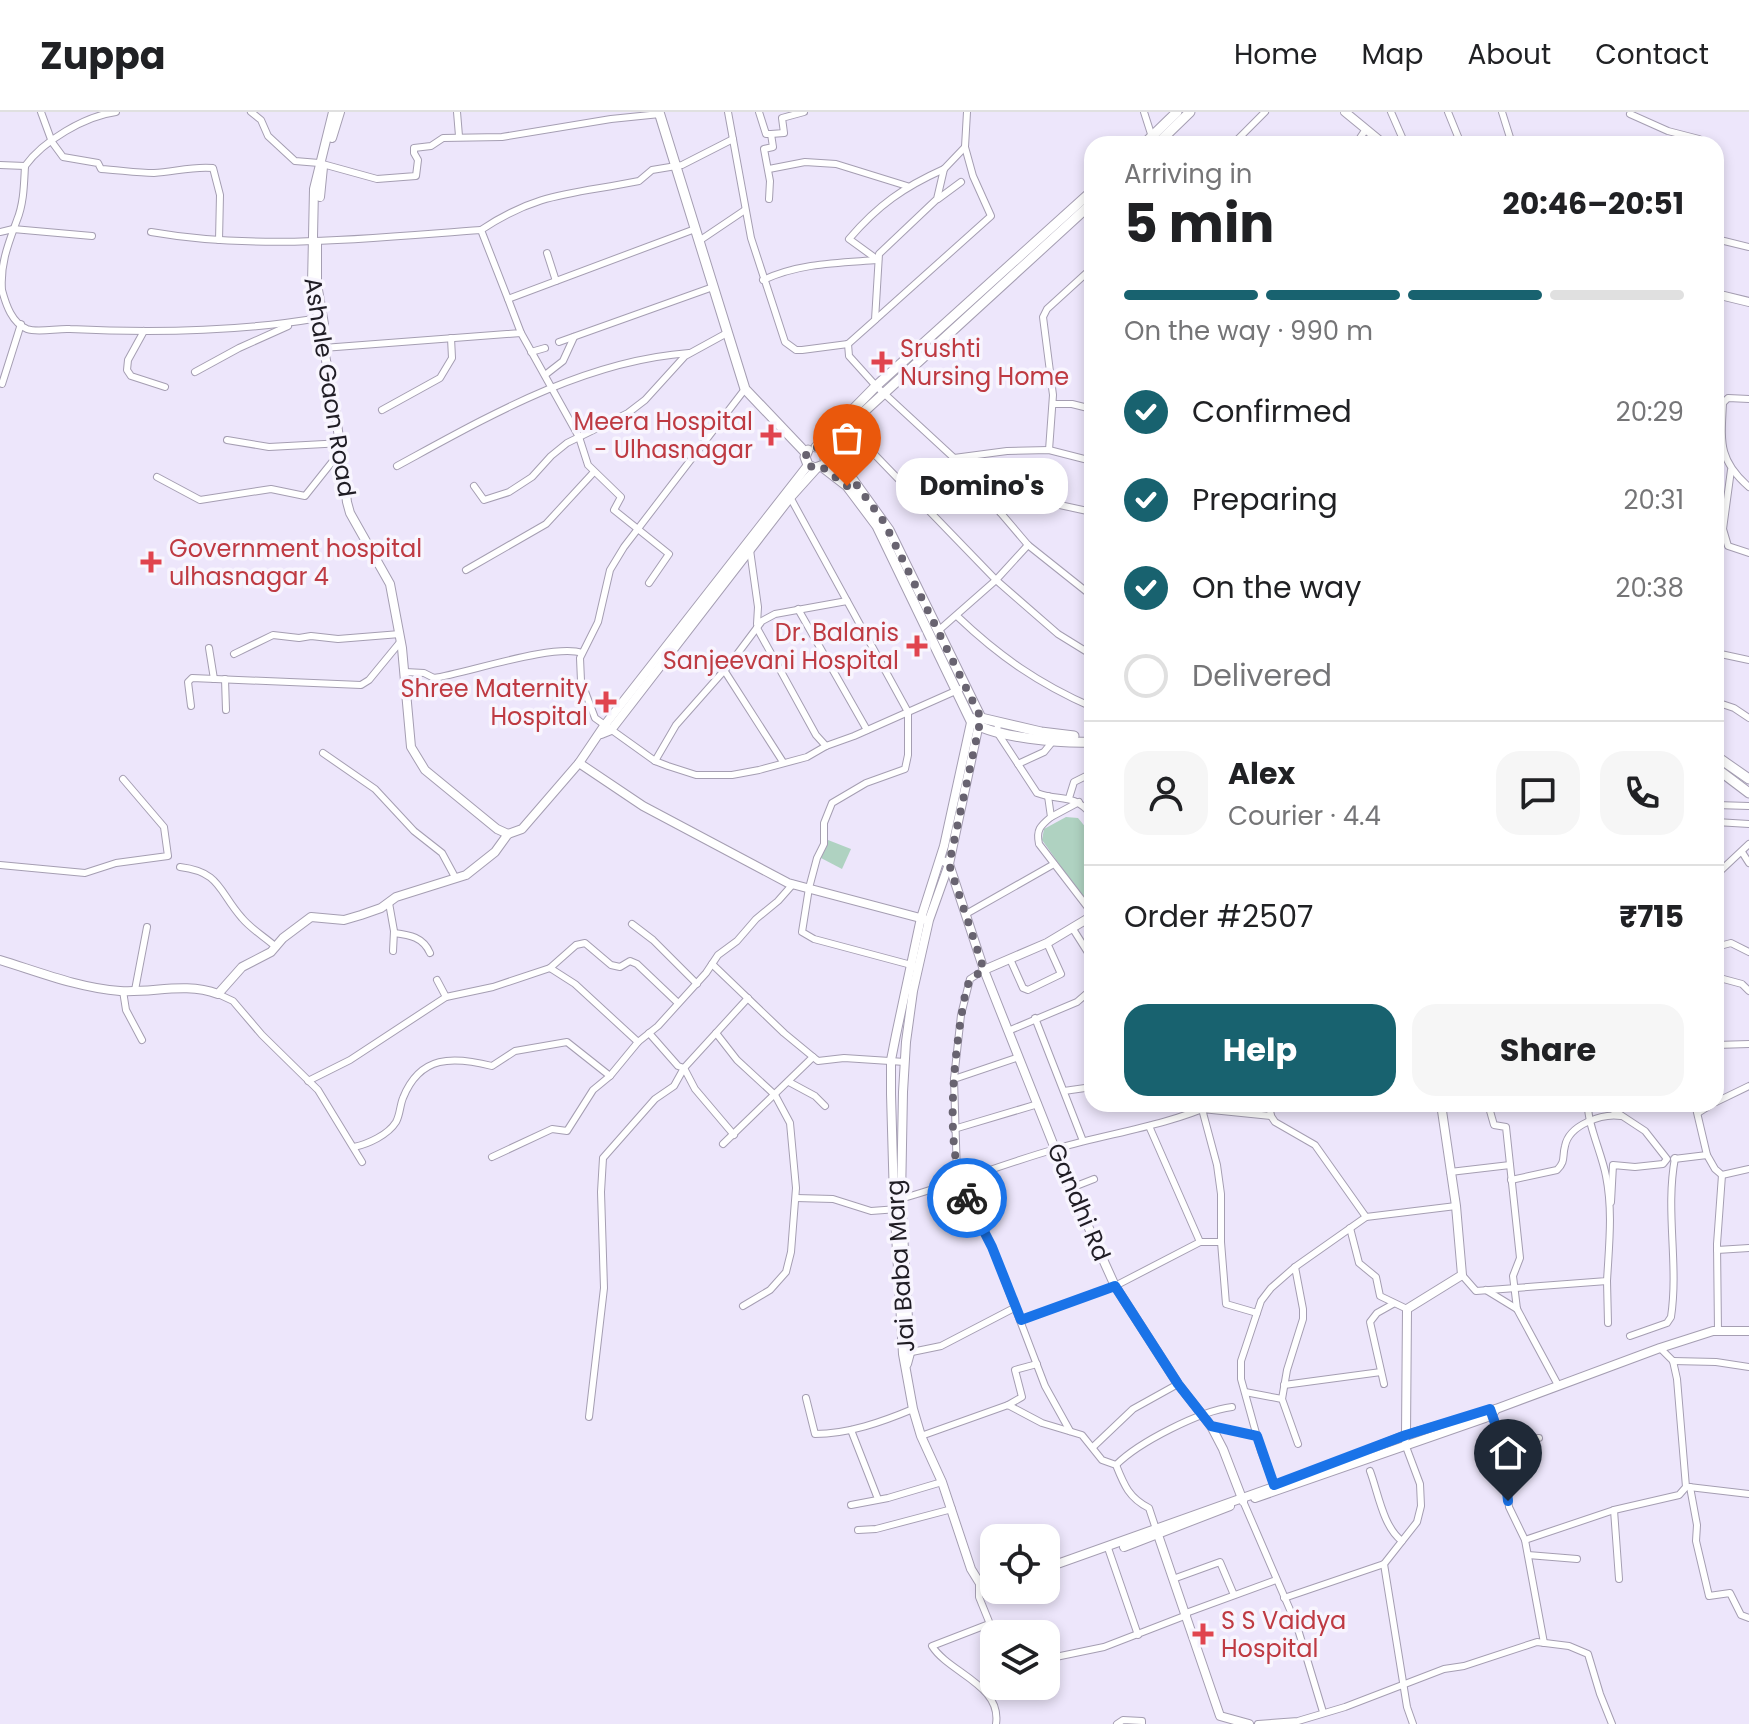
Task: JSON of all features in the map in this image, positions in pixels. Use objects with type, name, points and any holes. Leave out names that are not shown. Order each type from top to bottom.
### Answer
[{"type":"main road","points":[[1156,136],[1177,112]]},
{"type":"main road","points":[[1159,136],[1190,112]]},
{"type":"main road","points":[[659,113],[745,389],[806,453],[853,480],[884,522],[937,632],[960,689]]},
{"type":"main road","points":[[1010,272],[1084,199]]},
{"type":"main road","points":[[818,459],[845,424],[880,389],[1084,210]]},
{"type":"main road","points":[[818,459],[847,486],[877,526],[977,719],[997,728],[1053,741],[1084,740]]},
{"type":"main road","points":[[997,728],[1084,739]]},
{"type":"main road","points":[[1724,762],[1749,779]]},
{"type":"main road","points":[[1724,774],[1749,793]]},
{"type":"street","points":[[41,112],[52,142],[63,157],[91,160],[98,163],[101,169],[154,173],[181,168],[213,168],[220,195],[219,240]]},
{"type":"street","points":[[116,112],[92,116],[68,129],[37,150],[25,166],[20,208],[4,246],[1,290],[12,317],[28,330],[144,331],[224,329],[320,318]]},
{"type":"street","points":[[251,112],[261,120],[276,144],[295,161],[321,164],[377,179],[416,176],[418,160],[414,148],[431,146],[436,140],[459,136],[502,137],[659,113]]},
{"type":"street","name":"Ashale Gaon Road","points":[[333,112],[314,189],[315,284],[342,447],[347,502],[390,584],[405,672],[411,747],[425,770],[497,829],[508,834]]},
{"type":"street","name":"Ashale Gaon Road","points":[[321,164],[340,112]]},
{"type":"street","points":[[457,112],[459,136]]},
{"type":"street","points":[[728,112],[745,210],[763,280],[788,346],[802,350],[848,344],[991,216],[973,176],[965,147],[967,112]]},
{"type":"street","points":[[759,112],[766,134],[784,133],[782,118],[804,112]]},
{"type":"street","points":[[1144,112],[1150,136]]},
{"type":"street","points":[[1241,136],[1265,112]]},
{"type":"street","points":[[1345,112],[1374,136]]},
{"type":"street","points":[[1391,112],[1402,136]]},
{"type":"street","points":[[1448,112],[1458,136]]},
{"type":"street","points":[[1502,112],[1510,136]]},
{"type":"street","points":[[1630,114],[1687,136]]},
{"type":"street","points":[[1361,136],[1366,129]]},
{"type":"street","points":[[769,199],[769,169],[764,149],[773,147],[771,134]]},
{"type":"street","points":[[151,232],[219,240],[314,243],[481,230],[536,200],[639,181],[652,170],[676,168],[733,139]]},
{"type":"street","points":[[878,260],[849,239],[870,215],[907,186],[944,169],[965,147]]},
{"type":"street","points":[[769,169],[805,162],[836,164],[907,186]]},
{"type":"street","points":[[0,165],[25,166]]},
{"type":"street","points":[[937,199],[944,169]]},
{"type":"street","points":[[875,320],[879,254],[937,199],[961,182]]},
{"type":"street","points":[[699,241],[745,210]]},
{"type":"street","points":[[0,232],[13,229],[92,236]]},
{"type":"street","points":[[508,299],[695,229]]},
{"type":"street","points":[[481,230],[521,333],[579,437],[588,465],[593,473],[620,495],[614,510],[670,555],[649,583]]},
{"type":"street","points":[[1724,241],[1749,247]]},
{"type":"street","points":[[547,253],[556,281]]},
{"type":"street","points":[[763,280],[784,270],[804,266],[878,260]]},
{"type":"street","points":[[1049,450],[1053,404],[1043,317],[1047,309],[1084,275]]},
{"type":"street","points":[[559,342],[713,287]]},
{"type":"street","points":[[1724,296],[1749,302]]},
{"type":"street","points":[[195,372],[239,348],[299,322]]},
{"type":"street","points":[[2,384],[21,324]]},
{"type":"street","points":[[144,331],[128,360],[127,370],[131,376],[165,387]]},
{"type":"street","points":[[325,347],[521,333]]},
{"type":"street","points":[[474,486],[484,500],[509,492],[532,477],[556,450],[634,409],[689,353],[727,333]]},
{"type":"street","points":[[545,375],[563,361],[574,337]]},
{"type":"street","points":[[382,410],[440,378],[452,358],[451,338]]},
{"type":"street","points":[[848,344],[849,356],[954,458],[1028,545],[1084,590]]},
{"type":"street","points":[[531,352],[545,348]]},
{"type":"street","points":[[397,466],[474,424],[552,387],[642,358],[689,353]]},
{"type":"street","points":[[745,389],[610,570],[598,622],[579,664],[581,681],[595,718],[605,730],[655,761],[696,775],[732,775],[807,757],[960,689]]},
{"type":"street","points":[[1724,402],[1728,398],[1749,399]]},
{"type":"street","points":[[1053,404],[1084,407]]},
{"type":"street","points":[[845,424],[996,580],[1058,634],[1084,650]]},
{"type":"street","points":[[1724,431],[1725,459],[1731,470],[1749,487]]},
{"type":"street","points":[[227,440],[269,447],[342,447]]},
{"type":"street","points":[[157,477],[200,500],[271,489],[302,497],[320,481],[342,447]]},
{"type":"street","points":[[954,458],[1007,451],[1049,450],[1084,459]]},
{"type":"street","points":[[218,994],[242,967],[276,947],[311,917],[344,920],[381,908],[396,897],[466,875],[495,852],[508,834],[522,829],[647,679],[818,459]]},
{"type":"street","points":[[1724,522],[1731,470]]},
{"type":"street","points":[[466,570],[546,524],[593,473]]},
{"type":"street","points":[[788,494],[908,712],[905,769],[866,783],[832,803],[824,823],[824,844],[817,858],[802,925],[806,936],[915,966]]},
{"type":"street","points":[[1000,512],[1041,501],[1084,510]]},
{"type":"street","points":[[1724,532],[1728,546],[1749,553]]},
{"type":"street","points":[[937,632],[958,617],[1028,545]]},
{"type":"street","points":[[748,546],[758,607],[757,628],[816,735],[826,746]]},
{"type":"street","points":[[655,761],[676,725],[762,621],[775,614],[847,601]]},
{"type":"street","points":[[798,609],[867,730]]},
{"type":"street","points":[[958,617],[990,648],[1051,689],[1084,703]]},
{"type":"street","points":[[234,654],[273,635],[338,639],[400,638]]},
{"type":"street","points":[[191,706],[189,680],[361,685],[369,680],[400,638]]},
{"type":"street","points":[[209,648],[214,679]]},
{"type":"street","points":[[405,672],[424,673],[434,678],[551,652],[575,650],[582,653]]},
{"type":"street","points":[[1724,655],[1749,660]]},
{"type":"street","points":[[212,660],[222,660]]},
{"type":"street","points":[[724,670],[783,762]]},
{"type":"street","points":[[225,679],[226,710]]},
{"type":"street","points":[[1724,705],[1749,718]]},
{"type":"street","name":"Jai Baba Marg","points":[[977,719],[945,862],[925,919],[891,1060],[906,1365],[913,1409],[952,1509],[971,1569],[978,1580]]},
{"type":"street","points":[[997,728],[1037,793],[1069,798],[1084,807]]},
{"type":"street","points":[[1018,764],[1044,752],[1053,741]]},
{"type":"street","points":[[323,753],[375,789],[414,831],[442,853],[455,877]]},
{"type":"street","points":[[579,763],[643,806],[793,884],[925,919]]},
{"type":"street","points":[[1069,798],[1074,782],[1084,777]]},
{"type":"street","points":[[0,865],[85,873],[116,863],[168,856],[164,827],[123,779]]},
{"type":"street","points":[[1048,796],[1051,817]]},
{"type":"street","points":[[1079,802],[1051,817],[1040,826],[1037,835],[1039,844],[1084,903]]},
{"type":"street","points":[[1724,805],[1749,806]]},
{"type":"street","points":[[1724,822],[1749,824]]},
{"type":"street","points":[[1724,868],[1749,844]]},
{"type":"street","points":[[1742,852],[1749,863]]},
{"type":"street","name":"Gandhi Rd","points":[[945,862],[1055,1149],[1115,1286],[1178,1384],[1211,1426],[1242,1499]]},
{"type":"street","points":[[966,914],[1054,864]]},
{"type":"street","points":[[180,867],[203,871],[213,878],[245,922],[276,947]]},
{"type":"street","points":[[492,1157],[552,1129],[567,1131],[593,1090],[610,1076],[712,964],[793,884]]},
{"type":"street","points":[[389,903],[394,933],[393,951]]},
{"type":"street","points":[[1070,1431],[1045,1386],[992,1247],[959,1182],[954,1129],[954,1079],[970,979],[1047,943],[1084,920]]},
{"type":"street","points":[[632,924],[653,940],[697,984]]},
{"type":"street","points":[[135,990],[147,927]]},
{"type":"street","points":[[1073,929],[1084,946]]},
{"type":"street","points":[[394,933],[411,935],[422,941],[430,953]]},
{"type":"street","points":[[308,1081],[350,1060],[446,997],[493,987],[550,968],[576,945],[585,943],[611,965],[620,967],[630,961],[637,964],[678,1003]]},
{"type":"street","points":[[1010,959],[1023,988],[1028,990],[1061,974],[1047,943]]},
{"type":"street","points":[[1724,945],[1731,943],[1749,952]]},
{"type":"street","points":[[0,960],[85,986],[123,991],[183,987],[218,994],[233,1001],[318,1090],[362,1162]]},
{"type":"street","points":[[712,964],[818,1061],[844,1058],[905,1062]]},
{"type":"street","name":"Jai Baba Marg","points":[[898,1204],[905,1062],[915,966]]},
{"type":"street","points":[[550,968],[575,984],[638,1042]]},
{"type":"street","points":[[1724,979],[1742,984],[1749,991]]},
{"type":"street","points":[[437,980],[446,997]]},
{"type":"street","points":[[123,991],[126,1010],[142,1040]]},
{"type":"street","points":[[1008,1031],[1084,996]]},
{"type":"street","points":[[589,1417],[604,1288],[603,1158],[655,1099],[674,1086],[684,1068],[748,998]]},
{"type":"street","points":[[1035,1018],[1083,1141]]},
{"type":"street","points":[[649,1033],[678,1066],[684,1068],[695,1089],[734,1135]]},
{"type":"street","points":[[716,1033],[737,1060],[775,1095],[790,1123],[796,1198],[786,1272],[770,1290],[743,1306]]},
{"type":"street","points":[[354,1147],[386,1133],[396,1121],[402,1099],[412,1080],[436,1062],[452,1059],[492,1066],[515,1051],[567,1042],[610,1076]]},
{"type":"street","points":[[1724,1045],[1749,1044]]},
{"type":"street","points":[[723,1144],[813,1057]]},
{"type":"street","points":[[954,1079],[1019,1057]]},
{"type":"street","points":[[789,1082],[815,1096],[825,1106]]},
{"type":"street","points":[[1724,1098],[1749,1086]]},
{"type":"street","points":[[1064,1091],[1084,1088]]},
{"type":"street","points":[[954,1129],[1038,1104]]},
{"type":"street","points":[[796,1198],[833,1199],[871,1211],[1055,1149],[1193,1112]]},
{"type":"street","points":[[1203,1112],[1221,1194],[1226,1304],[1257,1313]]},
{"type":"street","points":[[1232,1112],[1271,1116]]},
{"type":"street","points":[[1270,1112],[1282,1128],[1315,1145],[1366,1217]]},
{"type":"street","points":[[1442,1112],[1456,1206],[1462,1275],[1476,1291],[1607,1281]]},
{"type":"street","points":[[1490,1112],[1494,1126],[1506,1127],[1520,1258],[1513,1276],[1517,1309],[1558,1385]]},
{"type":"street","points":[[1588,1112],[1598,1141],[1612,1221],[1607,1281],[1608,1323]]},
{"type":"street","points":[[1618,1112],[1645,1131],[1671,1158],[1671,1317],[1667,1323],[1630,1336]]},
{"type":"street","points":[[1698,1113],[1707,1155],[1722,1175]]},
{"type":"street","points":[[1511,1180],[1557,1170],[1564,1160],[1565,1144],[1589,1120],[1609,1115],[1624,1117]]},
{"type":"street","points":[[1149,1126],[1200,1242]]},
{"type":"street","points":[[1610,1206],[1613,1165],[1635,1167],[1663,1164],[1671,1158],[1707,1155]]},
{"type":"street","points":[[1450,1172],[1510,1165]]},
{"type":"street","points":[[1722,1175],[1749,1169]]},
{"type":"street","points":[[1718,1331],[1717,1250],[1722,1175]]},
{"type":"street","points":[[1071,1188],[1094,1179]]},
{"type":"street","points":[[1274,1485],[1241,1379],[1241,1361],[1266,1294],[1295,1267],[1366,1217],[1456,1206]]},
{"type":"street","points":[[1350,1228],[1359,1263],[1376,1277],[1380,1296],[1407,1309]]},
{"type":"street","points":[[1021,1320],[1115,1286],[1200,1242],[1221,1242]]},
{"type":"street","points":[[1717,1250],[1749,1248]]},
{"type":"street","points":[[1295,1267],[1303,1319],[1282,1399],[1298,1444]]},
{"type":"street","points":[[1407,1309],[1462,1275]]},
{"type":"street","points":[[1484,1290],[1517,1309]]},
{"type":"street","points":[[1384,1384],[1370,1322],[1377,1313],[1393,1304]]},
{"type":"street","points":[[907,1353],[941,1346],[1016,1307]]},
{"type":"street","points":[[1284,1598],[1384,1564],[1417,1522],[1421,1506],[1420,1484],[1406,1440],[1407,1309]]},
{"type":"street","points":[[1242,1499],[1274,1485],[1493,1411],[1660,1348],[1718,1331],[1749,1331]]},
{"type":"street","points":[[1660,1348],[1673,1361],[1688,1487],[1697,1525],[1696,1541],[1709,1596],[1730,1593],[1741,1615],[1749,1618]]},
{"type":"street","points":[[1673,1361],[1749,1367]]},
{"type":"street","points":[[921,1436],[1008,1405],[1022,1397],[1015,1370],[1037,1364]]},
{"type":"street","points":[[1284,1385],[1381,1372]]},
{"type":"street","points":[[1093,1447],[1133,1409],[1178,1384]]},
{"type":"street","points":[[1245,1392],[1282,1399]]},
{"type":"street","points":[[806,1398],[815,1434],[836,1434],[913,1409]]},
{"type":"street","points":[[1008,1405],[1042,1423],[1082,1435],[1102,1460],[1116,1465],[1135,1501],[1149,1508],[1220,1716],[1249,1724]]},
{"type":"street","points":[[1116,1465],[1131,1450],[1203,1414],[1232,1407]]},
{"type":"street","points":[[1493,1411],[1502,1443],[1509,1507],[1525,1540],[1544,1643]]},
{"type":"street","points":[[1211,1426],[1257,1436]]},
{"type":"street","points":[[851,1430],[878,1499]]},
{"type":"street","points":[[1502,1443],[1539,1438]]},
{"type":"street","points":[[1060,1566],[1406,1440]]},
{"type":"street","points":[[1370,1471],[1385,1515],[1396,1537],[1402,1541]]},
{"type":"street","points":[[851,1505],[942,1482]]},
{"type":"street","points":[[1525,1540],[1614,1510],[1679,1495],[1688,1487],[1749,1494]]},
{"type":"street","points":[[1242,1499],[1297,1626],[1319,1713],[1319,1724]]},
{"type":"street","points":[[858,1530],[876,1529],[952,1509]]},
{"type":"street","points":[[1614,1510],[1619,1579]]},
{"type":"street","points":[[1109,1550],[1138,1635]]},
{"type":"street","points":[[1528,1555],[1577,1559]]},
{"type":"street","points":[[1173,1579],[1222,1563],[1234,1595]]},
{"type":"street","points":[[1384,1564],[1407,1707],[1413,1724]]},
{"type":"street","points":[[978,1580],[979,1597],[988,1620]]},
{"type":"street","points":[[1060,1656],[1138,1635],[1276,1580]]},
{"type":"street","points":[[980,1627],[932,1646],[941,1659],[980,1687]]},
{"type":"street","points":[[1258,1724],[1298,1721],[1512,1649],[1544,1643],[1569,1646],[1588,1654],[1612,1724]]},
{"type":"street","points":[[991,1700],[997,1716],[996,1724]]},
{"type":"street","points":[[1117,1724],[1134,1719],[1142,1721],[1142,1724]]},
{"type":"green space","points":[[1066,817],[1078,818],[1084,825],[1084,899],[1042,840],[1044,829]]},
{"type":"green space","points":[[828,840],[851,849],[842,869],[821,858]]},
{"type":"way so far","points":[[847,486],[821,466],[815,468],[808,465],[806,453],[816,447],[824,451],[825,459],[853,480],[884,522],[981,718],[949,864],[984,970],[970,979],[966,990],[954,1079],[957,1175],[967,1198]]},
{"type":"place","name":"Srushti Nursing Home","points":[[882,362]]},
{"type":"place","name":"Meera Hospital - Ulhasnagar","points":[[771,435]]},
{"type":"place","name":"Domino's","points":[[847,486]]},
{"type":"place","name":"Government hospital ulhasnagar 4","points":[[151,562]]},
{"type":"place","name":"Dr. Balanis Sanjeevani Hospital","points":[[917,646]]},
{"type":"place","name":"Shree Maternity Hospital","points":[[606,702]]},
{"type":"place","name":"S S Vaidya Hospital","points":[[1203,1634]]},
{"type":"route","points":[[967,1198],[992,1247],[1021,1320],[1115,1286],[1178,1384],[1211,1426],[1257,1436],[1274,1485],[1310,1474],[1406,1435],[1490,1409],[1502,1443],[1508,1501]]}]
